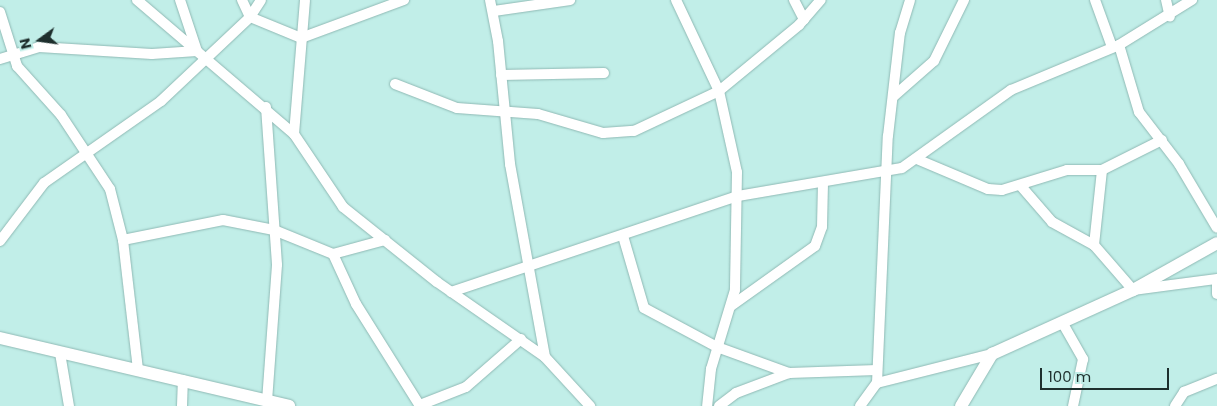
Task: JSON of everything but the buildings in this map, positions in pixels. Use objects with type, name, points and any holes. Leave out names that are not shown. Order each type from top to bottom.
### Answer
[{"type":"street","points":[[137,0],[266,107],[294,134],[343,207],[451,292],[545,357],[590,406]]},
{"type":"street","points":[[180,0],[201,54]]},
{"type":"street","points":[[242,0],[250,17],[302,38],[404,0]]},
{"type":"street","points":[[0,242],[31,196],[87,150],[161,101],[201,54],[250,17],[261,0]]},
{"type":"street","points":[[294,134],[305,0]]},
{"type":"street","points":[[490,0],[494,11],[501,75],[502,111],[545,357]]},
{"type":"street","points":[[494,11],[570,0]]},
{"type":"street","points":[[676,0],[719,91],[738,172],[731,306],[717,347],[707,406]]},
{"type":"street","points":[[794,0],[804,20]]},
{"type":"street","points":[[395,84],[457,108],[538,114],[612,134],[649,126],[719,91],[804,20],[821,0]]},
{"type":"street","points":[[860,406],[876,383],[894,96],[900,33],[910,0]]},
{"type":"street","points":[[894,96],[934,61],[964,0]]},
{"type":"street","points":[[1095,0],[1116,46],[1139,112],[1162,140],[1217,228]]},
{"type":"street","points":[[1166,0],[1170,16]]},
{"type":"street","points":[[451,292],[738,196],[888,171],[919,160],[1010,90],[1116,46],[1170,16],[1192,0]]},
{"type":"street","points":[[0,12],[23,76],[87,150],[110,188],[122,240],[138,370]]},
{"type":"street","points":[[0,59],[39,47],[152,54],[201,54]]},
{"type":"street","points":[[501,75],[604,73]]},
{"type":"street","points":[[266,107],[277,265],[271,403]]},
{"type":"street","points":[[919,160],[988,189],[1020,185],[1067,170],[1102,170],[1162,140]]},
{"type":"street","points":[[1094,245],[1102,170]]},
{"type":"street","points":[[731,306],[815,246],[822,227],[823,182]]},
{"type":"street","points":[[1020,185],[1052,222],[1094,245],[1133,290]]},
{"type":"street","points":[[122,240],[223,220],[274,230],[333,254],[385,240]]},
{"type":"street","points":[[623,236],[644,308],[717,347],[789,373]]},
{"type":"street","points":[[876,383],[992,354],[1133,290],[1217,243]]},
{"type":"street","points":[[333,254],[356,304],[420,406],[466,387],[521,339]]},
{"type":"street","points":[[1174,266],[1180,285]]},
{"type":"street","points":[[1133,290],[1217,279]]},
{"type":"street","points":[[1217,284],[1217,294]]},
{"type":"street","points":[[1062,322],[1083,358],[1073,406]]},
{"type":"street","points":[[0,338],[289,406]]},
{"type":"street","points":[[60,353],[69,406]]},
{"type":"street","points":[[961,406],[992,354]]},
{"type":"street","points":[[719,406],[736,393],[789,373],[877,370]]},
{"type":"street","points":[[182,406],[183,380]]},
{"type":"street","points":[[1175,406],[1184,392],[1217,380]]}]
